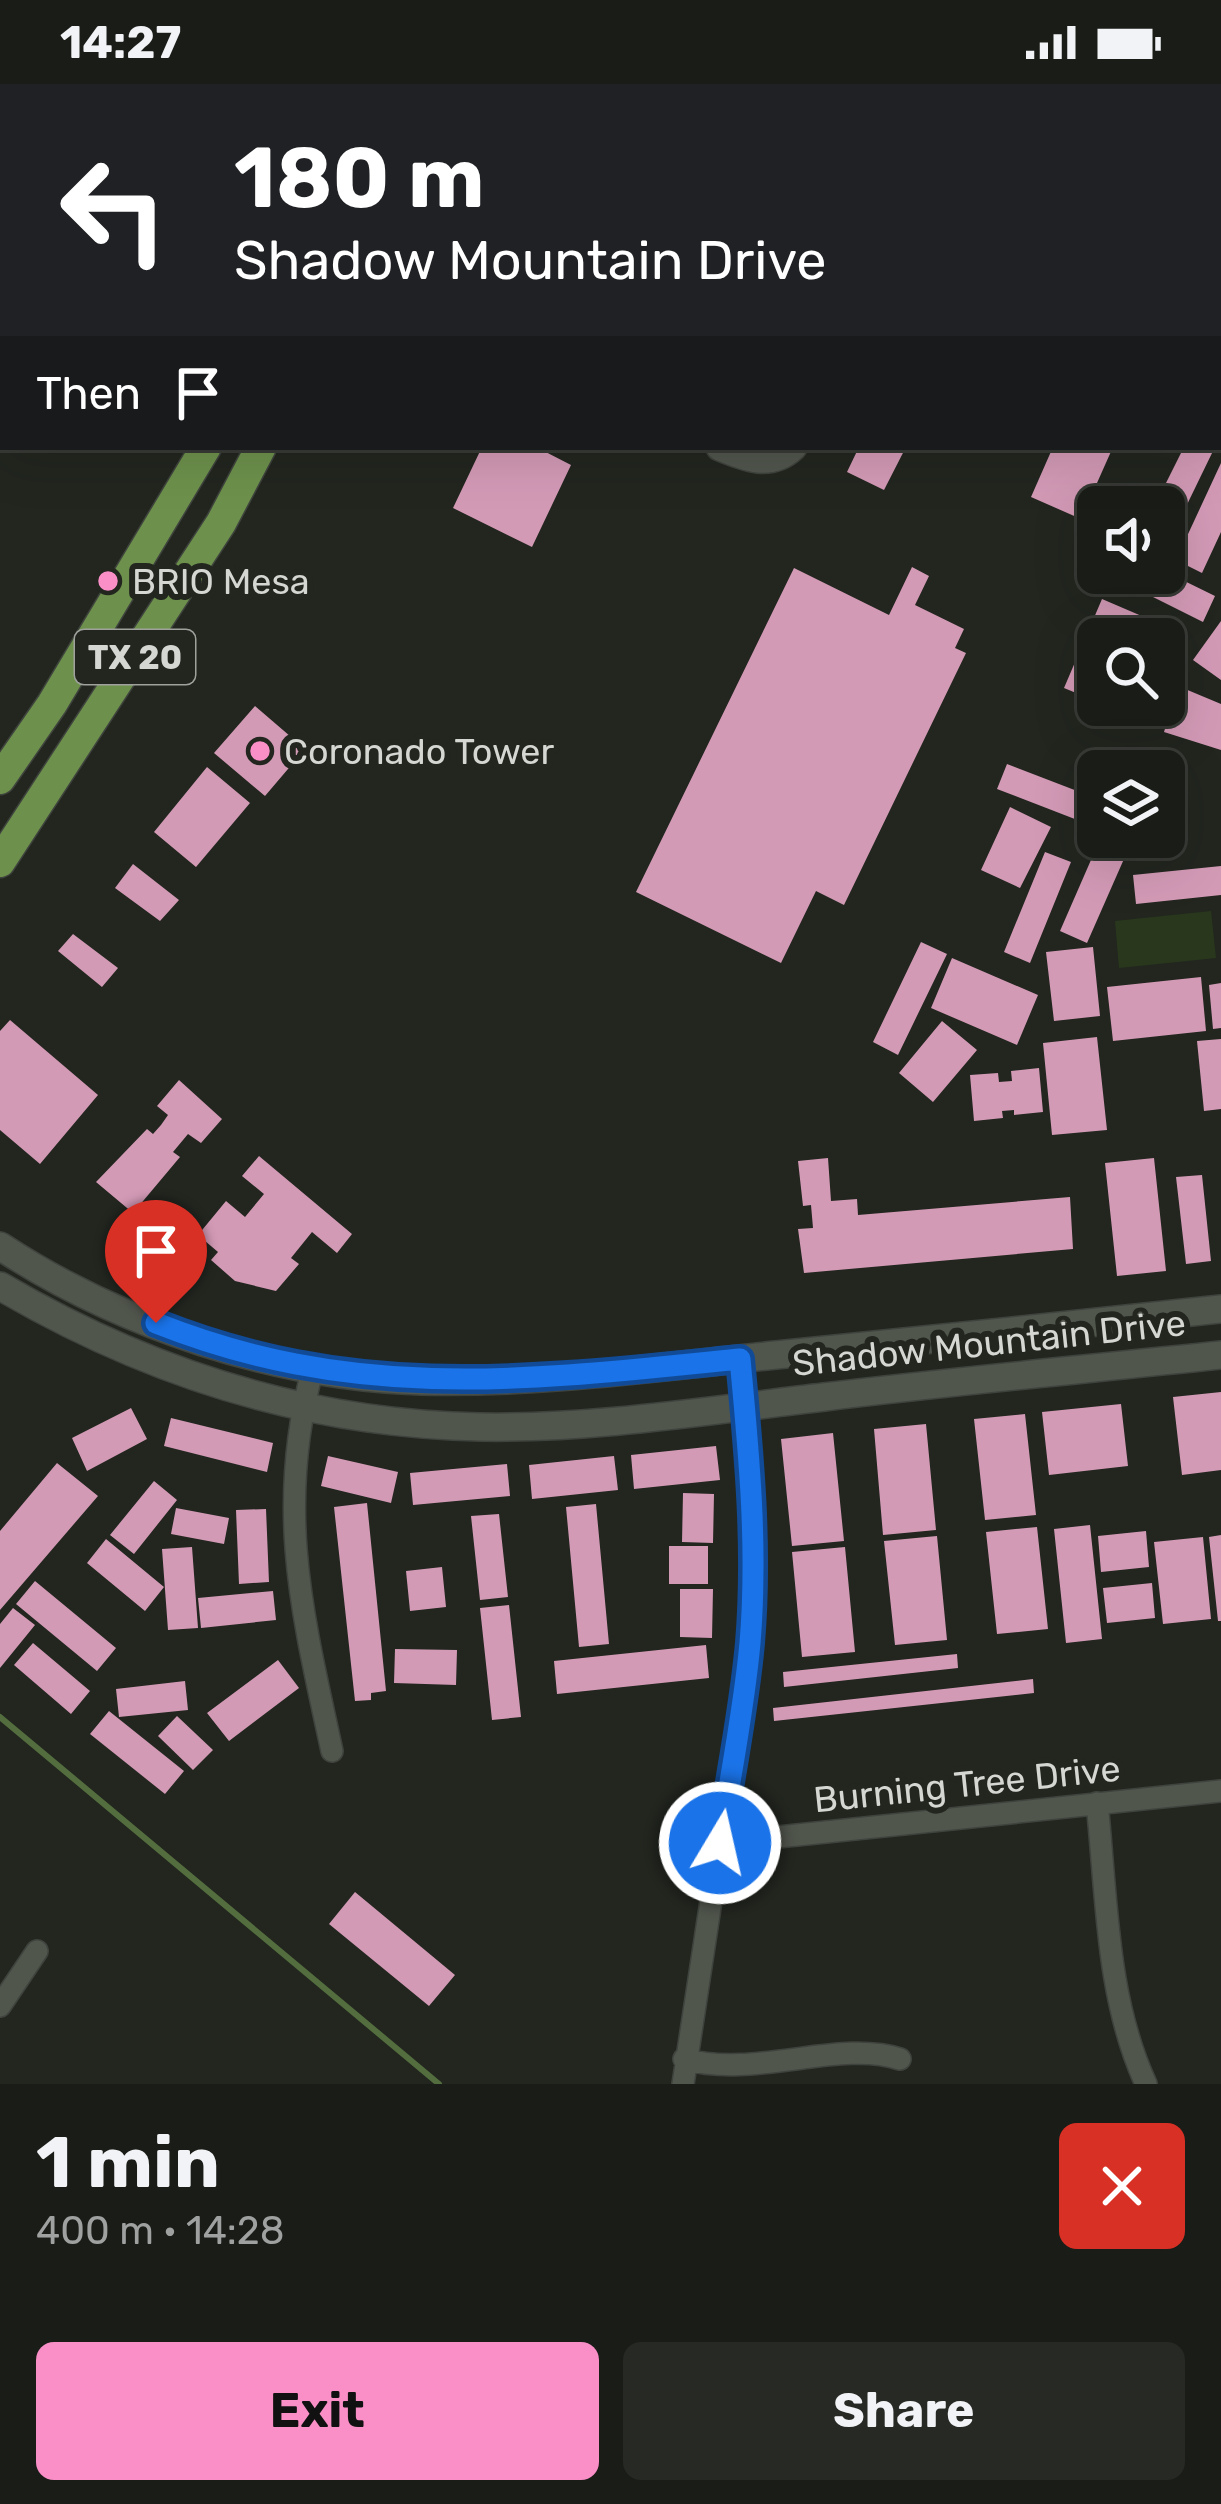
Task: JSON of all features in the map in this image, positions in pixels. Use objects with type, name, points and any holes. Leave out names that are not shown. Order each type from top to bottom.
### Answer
[{"type":"main road","name":"TX 20","points":[[0,779],[52,704],[204,450]]},
{"type":"main road","name":"TX 20","points":[[4,850],[221,523],[259,450]]},
{"type":"main road","points":[[729,450],[759,460],[786,453]]},
{"type":"main road","points":[[180,493],[221,523]]},
{"type":"main road","name":"Shadow Mountain Drive","points":[[0,1246],[72,1288],[187,1335],[313,1368],[403,1380],[481,1382],[1221,1309]]},
{"type":"main road","name":"Shadow Mountain Drive","points":[[0,1286],[59,1321],[189,1377],[367,1419],[484,1427],[744,1406],[1221,1355]]},
{"type":"main road","points":[[59,1321],[72,1288]]},
{"type":"main road","points":[[1034,1329],[1039,1374]]},
{"type":"street","points":[[682,2084],[751,1628],[753,1519],[740,1359]]},
{"type":"street","points":[[313,1368],[294,1451],[294,1556],[332,1750]]},
{"type":"street","name":"Burning Tree Drive","points":[[720,1843],[1221,1791]]},
{"type":"street","points":[[1097,1803],[1118,2006],[1146,2084]]},
{"type":"street","points":[[0,2006],[37,1951]]},
{"type":"street","points":[[684,2059],[729,2067],[872,2053],[900,2059]]},
{"type":"green space","points":[[1211,911],[1216,958],[1119,968],[1115,921]]},
{"type":"building","points":[[481,450],[542,450],[571,465],[532,547],[453,508]]},
{"type":"building","points":[[858,450],[904,450],[884,490],[847,472]]},
{"type":"building","points":[[1052,450],[1112,450],[1096,486],[1077,486],[1077,517],[1031,497]]},
{"type":"building","points":[[1182,450],[1213,451],[1185,509],[1185,486],[1164,486]]},
{"type":"building","points":[[1221,463],[1221,532],[1202,573],[1185,564],[1185,541]]},
{"type":"building","points":[[912,567],[929,576],[915,605],[964,629],[955,648],[966,653],[844,905],[816,891],[781,963],[636,892],[794,568],[889,615]]},
{"type":"building","points":[[1185,581],[1215,596],[1203,622],[1147,594],[1185,594]]},
{"type":"building","points":[[1102,599],[1144,617],[1144,618],[1094,618]]},
{"type":"building","points":[[1221,621],[1221,680],[1193,660]]},
{"type":"building","points":[[1077,658],[1077,693],[1064,688]]},
{"type":"building","points":[[1185,689],[1221,704],[1221,750],[1164,732],[1166,726],[1185,726]]},
{"type":"building","name":"Coronado Tower","points":[[255,706],[305,749],[265,796],[214,753]]},
{"type":"building","points":[[1007,764],[1077,791],[1077,820],[997,789]]},
{"type":"building","points":[[207,767],[250,803],[196,867],[154,832]]},
{"type":"building","points":[[1010,807],[1051,827],[1020,888],[981,870]]},
{"type":"building","points":[[1045,852],[1071,862],[1030,963],[1004,952]]},
{"type":"building","points":[[1092,858],[1124,858],[1087,943],[1060,931]]},
{"type":"building","points":[[133,864],[179,900],[160,921],[115,888]]},
{"type":"building","points":[[1221,866],[1221,895],[1136,904],[1133,875]]},
{"type":"building","points":[[73,934],[118,968],[102,987],[58,951]]},
{"type":"building","points":[[921,942],[947,954],[898,1055],[873,1042]]},
{"type":"building","points":[[1093,947],[1100,1016],[1054,1021],[1046,952]]},
{"type":"building","points":[[952,958],[1038,995],[1017,1045],[931,1008]]},
{"type":"building","points":[[1201,977],[1206,1031],[1113,1041],[1107,987]]},
{"type":"building","points":[[1221,983],[1221,1028],[1213,1029],[1209,985]]},
{"type":"building","points":[[10,1020],[98,1095],[40,1164],[0,1130],[0,1031]]},
{"type":"building","points":[[942,1021],[977,1050],[933,1102],[899,1073]]},
{"type":"building","points":[[1097,1037],[1107,1130],[1052,1135],[1043,1043]]},
{"type":"building","points":[[1221,1039],[1221,1109],[1204,1111],[1197,1041]]},
{"type":"building","points":[[1039,1068],[1043,1112],[1014,1115],[1014,1110],[1002,1111],[1003,1118],[974,1121],[970,1075],[998,1073],[999,1082],[1012,1081],[1011,1071]]},
{"type":"building","points":[[179,1080],[222,1119],[201,1143],[188,1134],[173,1152],[180,1157],[133,1213],[96,1182],[147,1129],[153,1134],[161,1125],[168,1115],[157,1106]]},
{"type":"building","points":[[259,1156],[352,1234],[337,1253],[312,1232],[291,1258],[299,1264],[276,1291],[235,1281],[211,1260],[218,1252],[198,1235],[226,1201],[245,1217],[264,1194],[242,1176]]},
{"type":"building","points":[[828,1158],[831,1201],[857,1199],[858,1215],[1070,1197],[1073,1249],[804,1273],[798,1229],[813,1228],[811,1205],[803,1206],[798,1161]]},
{"type":"building","points":[[1154,1158],[1166,1271],[1117,1276],[1105,1163]]},
{"type":"building","points":[[1202,1175],[1211,1261],[1186,1264],[1176,1177]]},
{"type":"building","points":[[1221,1392],[1221,1470],[1182,1475],[1173,1397]]},
{"type":"building","points":[[1121,1404],[1128,1466],[1049,1475],[1042,1412]]},
{"type":"building","points":[[131,1408],[147,1439],[87,1471],[72,1438]]},
{"type":"building","points":[[1025,1414],[1036,1515],[985,1520],[974,1419]]},
{"type":"building","points":[[171,1418],[273,1443],[267,1472],[164,1446]]},
{"type":"building","points":[[926,1424],[936,1530],[883,1535],[874,1429]]},
{"type":"building","points":[[833,1433],[844,1541],[792,1546],[781,1439]]},
{"type":"building","points":[[716,1446],[720,1480],[634,1489],[631,1455]]},
{"type":"building","points":[[328,1456],[398,1472],[391,1503],[321,1486]]},
{"type":"building","points":[[614,1456],[618,1490],[532,1499],[529,1465]]},
{"type":"building","points":[[57,1463],[98,1496],[0,1610],[0,1531]]},
{"type":"building","points":[[507,1464],[510,1496],[413,1505],[410,1473]]},
{"type":"building","points":[[154,1481],[177,1500],[134,1554],[110,1535]]},
{"type":"building","points":[[683,1493],[714,1494],[713,1543],[682,1542]]},
{"type":"building","points":[[367,1503],[386,1691],[371,1693],[371,1700],[355,1701],[334,1507]]},
{"type":"building","points":[[596,1504],[609,1644],[579,1647],[566,1507]]},
{"type":"building","points":[[176,1508],[229,1518],[224,1544],[171,1534]]},
{"type":"building","points":[[266,1509],[269,1582],[239,1584],[236,1510]]},
{"type":"building","points":[[499,1514],[508,1597],[480,1600],[471,1516]]},
{"type":"building","points":[[1090,1525],[1102,1639],[1066,1643],[1054,1529]]},
{"type":"building","points":[[1037,1527],[1048,1629],[997,1634],[986,1532]]},
{"type":"building","points":[[1146,1531],[1149,1567],[1101,1572],[1098,1536]]},
{"type":"building","points":[[1221,1535],[1221,1621],[1218,1621],[1209,1537]]},
{"type":"building","points":[[937,1536],[947,1640],[895,1645],[884,1541]]},
{"type":"building","points":[[1203,1537],[1211,1619],[1163,1624],[1154,1542]]},
{"type":"building","points":[[106,1539],[164,1587],[145,1611],[87,1563]]},
{"type":"building","points":[[669,1546],[708,1546],[708,1584],[669,1584]]},
{"type":"building","points":[[192,1547],[198,1628],[168,1630],[162,1549]]},
{"type":"building","points":[[845,1547],[855,1652],[802,1657],[792,1552]]},
{"type":"building","points":[[442,1567],[446,1607],[410,1611],[406,1571]]},
{"type":"building","points":[[35,1581],[116,1648],[97,1671],[16,1604]]},
{"type":"building","points":[[1152,1583],[1155,1618],[1107,1623],[1103,1588]]},
{"type":"building","points":[[680,1589],[713,1589],[712,1638],[680,1637]]},
{"type":"building","points":[[273,1591],[276,1620],[201,1628],[198,1598]]},
{"type":"building","points":[[509,1605],[521,1717],[492,1720],[480,1608]]},
{"type":"building","points":[[13,1608],[35,1625],[0,1668],[0,1624]]},
{"type":"building","points":[[33,1643],[90,1691],[71,1714],[14,1665]]},
{"type":"building","points":[[706,1645],[709,1678],[557,1694],[554,1661]]},
{"type":"building","points":[[395,1649],[457,1650],[456,1685],[394,1683]]},
{"type":"building","points":[[957,1654],[958,1668],[784,1687],[783,1672]]},
{"type":"building","points":[[278,1660],[299,1688],[229,1741],[207,1713]]},
{"type":"building","points":[[1033,1679],[1034,1693],[774,1721],[773,1708]]},
{"type":"building","points":[[185,1681],[188,1710],[119,1717],[116,1689]]},
{"type":"building","points":[[109,1711],[184,1771],[165,1794],[90,1734]]},
{"type":"building","points":[[177,1716],[213,1750],[193,1770],[158,1736]]},
{"type":"building","points":[[355,1892],[455,1975],[429,2006],[329,1924]]},
{"type":"waterway","points":[[0,1717],[439,2084]]},
{"type":"place","name":"BRIO Mesa","points":[[108,581]]},
{"type":"place","name":"Coronado Tower","points":[[260,751]]},
{"type":"route","points":[[156,1323],[260,1357],[418,1381],[546,1379],[740,1359],[753,1519],[753,1590],[745,1689],[720,1843]]}]
